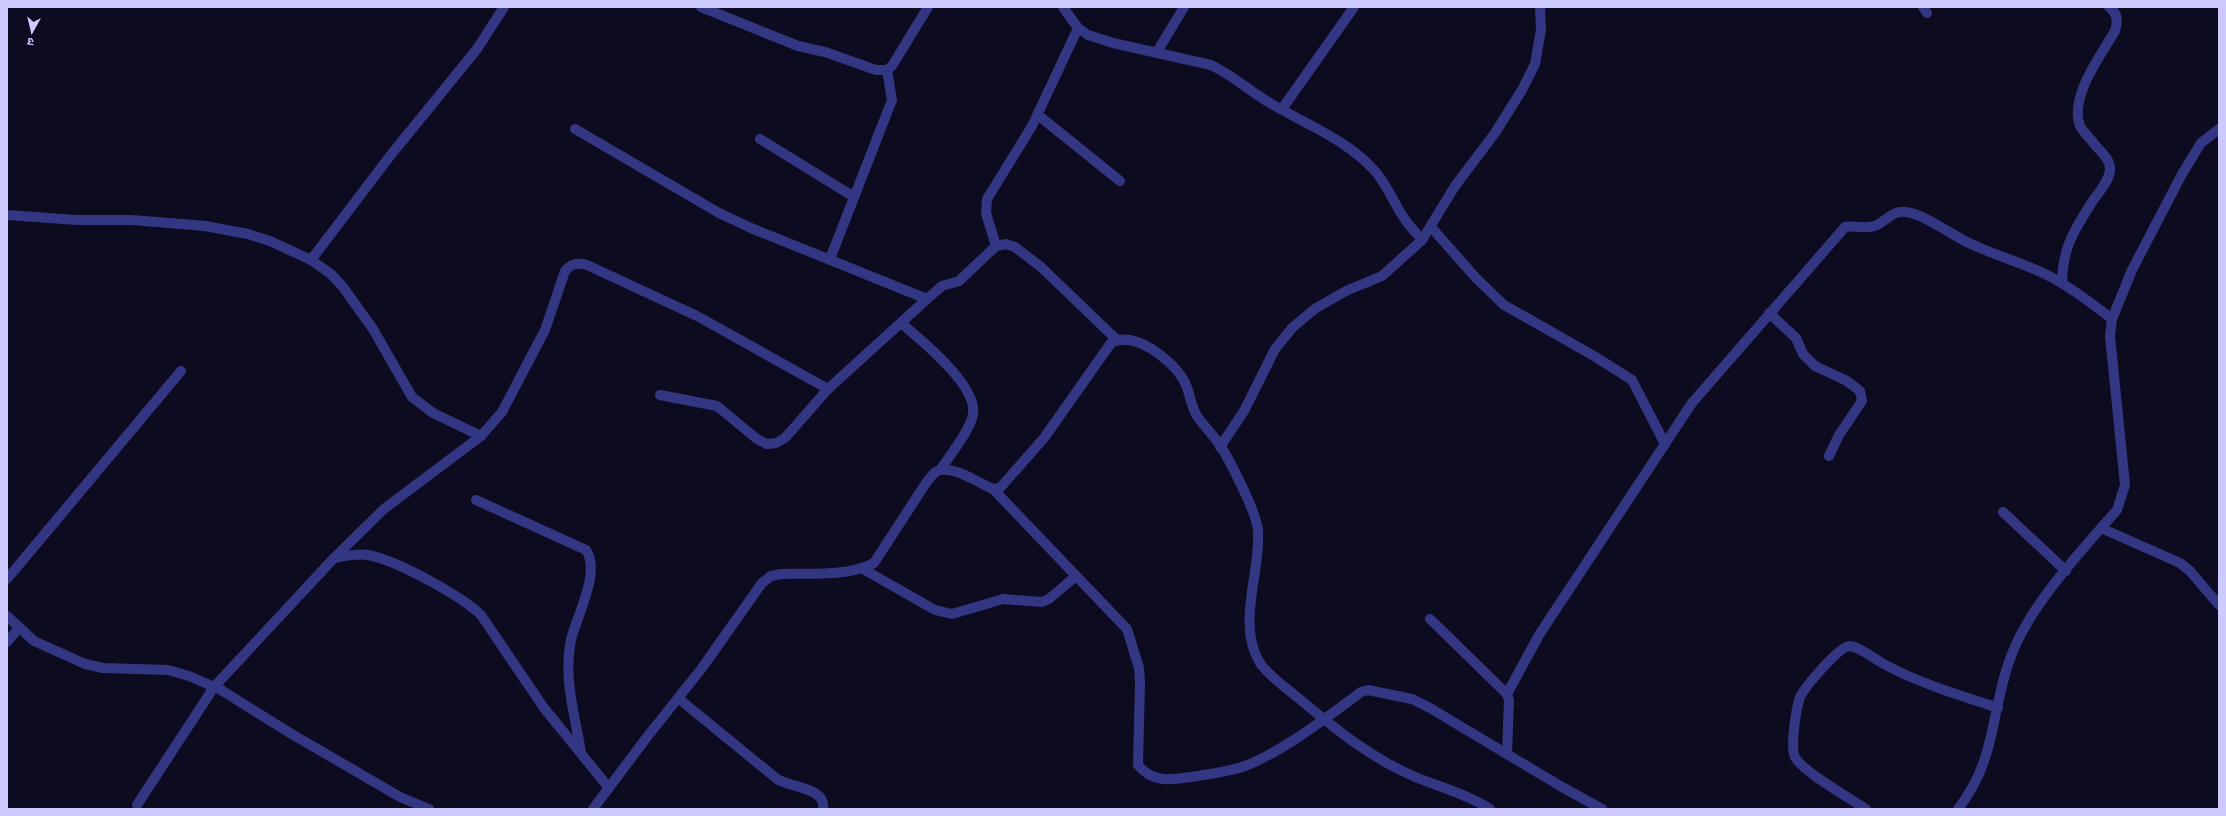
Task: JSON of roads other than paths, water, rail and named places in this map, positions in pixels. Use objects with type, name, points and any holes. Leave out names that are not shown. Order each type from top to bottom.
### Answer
[{"type":"street","points":[[311,260],[394,150],[477,49],[504,7]]},
{"type":"street","points":[[701,7],[798,46],[824,52],[876,70],[887,70],[892,66],[928,7]]},
{"type":"street","points":[[1063,7],[1078,28],[1088,35],[1113,43],[1211,65],[1282,109],[1350,148],[1373,169],[1385,184],[1405,220],[1422,240]]},
{"type":"street","points":[[1157,52],[1184,7]]},
{"type":"street","points":[[1282,109],[1354,7]]},
{"type":"street","points":[[1220,447],[1244,411],[1275,349],[1293,327],[1316,308],[1346,291],[1382,276],[1422,240],[1455,186],[1495,133],[1522,90],[1535,64],[1540,30],[1540,7]]},
{"type":"street","points":[[2062,283],[2063,261],[2067,246],[2079,222],[2106,182],[2110,171],[2109,162],[2080,126],[2078,112],[2086,82],[2117,27],[2118,22],[2113,10],[2110,7]]},
{"type":"street","points":[[996,246],[986,213],[987,199],[1038,115],[1078,28]]},
{"type":"street","points":[[830,259],[892,100],[892,90],[887,70]]},
{"type":"street","points":[[1038,115],[1120,181]]},
{"type":"street","points":[[575,129],[719,213],[927,299]]},
{"type":"street","points":[[1958,809],[1982,771],[1990,745],[2010,659],[2020,637],[2048,592],[2101,528],[2118,510],[2125,485],[2110,336],[2112,319],[2132,270],[2182,174],[2201,143],[2219,129]]},
{"type":"street","points":[[760,139],[854,197]]},
{"type":"street","points":[[1507,694],[1539,635],[1692,403],[1845,227],[1854,226],[1865,229],[1877,225],[1892,214],[1906,212],[1919,216],[1972,244],[1999,254],[2062,283],[2112,319]]},
{"type":"street","points":[[7,215],[77,220],[132,220],[205,226],[248,234],[270,241],[311,260],[331,274],[348,293],[373,329],[412,397],[433,413],[481,436]]},
{"type":"street","points":[[1431,227],[1476,278],[1504,305],[1594,356],[1632,380],[1665,444]]},
{"type":"street","points":[[660,395],[717,406],[757,439],[767,444],[776,443],[785,438],[828,390],[942,286],[959,281],[996,246],[1006,244],[1015,247],[1041,267],[1116,340]]},
{"type":"street","points":[[137,805],[214,687],[334,558],[384,509],[481,436],[502,412],[545,330],[564,271],[570,266],[579,263],[697,316],[828,390]]},
{"type":"street","points":[[1769,313],[1796,338],[1810,362],[1819,369],[1854,385],[1860,392],[1862,401],[1842,430],[1830,456]]},
{"type":"street","points":[[901,323],[940,356],[968,393],[974,407],[970,424],[940,470]]},
{"type":"street","points":[[993,489],[1000,488],[1006,483],[1044,438],[1106,349],[1116,340],[1135,340],[1175,368],[1188,388],[1197,415],[1220,447],[1255,515],[1258,531],[1257,548],[1249,609],[1253,643],[1260,662],[1274,677],[1357,746],[1385,762],[1490,809]]},
{"type":"street","points":[[7,579],[181,371]]},
{"type":"street","points":[[593,809],[702,668],[762,583],[771,576],[863,569],[874,562],[926,483],[935,472],[940,470],[957,472],[993,489],[1127,629],[1139,668],[1138,766],[1144,773],[1151,777],[1160,780],[1172,780],[1244,766],[1261,759],[1325,719],[1361,692],[1378,691],[1412,699],[1424,705],[1602,809]]},
{"type":"street","points":[[476,500],[586,550],[590,556],[592,565],[589,582],[571,639],[568,657],[570,686],[582,754]]},
{"type":"street","points":[[2003,512],[2066,571]]},
{"type":"street","points":[[2101,528],[2180,563],[2190,571],[2219,606]]},
{"type":"street","points":[[334,558],[354,554],[367,555],[386,560],[450,591],[469,604],[481,615],[544,708],[609,788]]},
{"type":"street","points":[[863,569],[936,610],[952,614],[1002,599],[1042,602],[1049,599],[1076,576]]},
{"type":"street","points":[[7,616],[18,628],[34,641],[85,664],[103,668],[168,670],[189,676],[214,687],[400,797],[429,809]]},
{"type":"street","points":[[1430,619],[1507,694],[1509,700],[1506,754]]},
{"type":"street","points":[[7,642],[18,628]]},
{"type":"street","points":[[1866,809],[1804,768],[1793,752],[1792,744],[1800,698],[1806,687],[1840,649],[1849,646],[1858,649],[1902,674],[1998,708]]},
{"type":"street","points":[[678,698],[777,780],[785,784],[817,793],[822,799],[822,809]]}]
